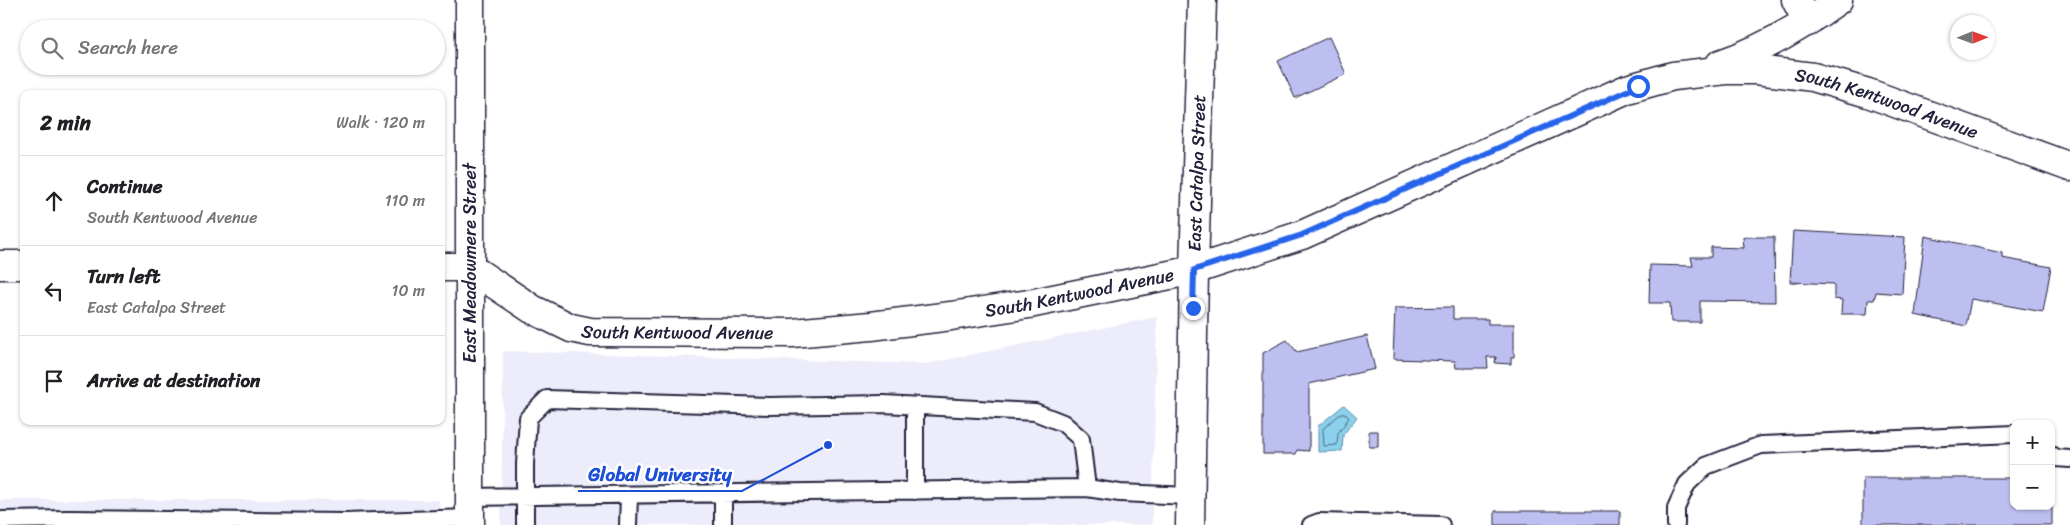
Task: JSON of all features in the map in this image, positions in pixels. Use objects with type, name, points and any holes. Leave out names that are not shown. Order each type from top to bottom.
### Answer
[{"type":"street","name":"East Meadowmere Street","points":[[470,0],[470,513]]},
{"type":"street","name":"East Catalpa Street","points":[[1190,525],[1194,270],[1202,0]]},
{"type":"street","name":"South Kentwood Avenue","points":[[469,267],[532,309],[571,328],[590,332],[792,333],[951,316],[1049,300],[1194,270],[1302,235],[1627,89],[1649,82],[1697,72],[1755,51],[1802,11],[1838,0]]},
{"type":"street","name":"South Kentwood Avenue","points":[[1697,72],[1756,70],[1813,77],[1841,84],[2070,167]]},
{"type":"street","points":[[0,265],[20,265]]},
{"type":"street","points":[[445,267],[469,267]]},
{"type":"lane","points":[[526,525],[525,464],[528,418],[547,398],[769,406],[884,404],[1036,412],[1063,423],[1081,439],[1087,488]]},
{"type":"lane","points":[[915,406],[915,491]]},
{"type":"lane","points":[[1676,525],[1676,508],[1687,484],[1706,466],[1761,445],[2010,434]]},
{"type":"lane","points":[[2055,458],[2070,459]]},
{"type":"lane","points":[[0,520],[345,522],[470,513],[525,498],[723,494],[1087,488],[1120,493],[1190,496]]},
{"type":"lane","points":[[723,494],[723,525]]},
{"type":"lane","points":[[628,525],[629,496]]},
{"type":"lane","points":[[1312,525],[1319,522],[1442,525]]},
{"type":"shaded area","points":[[1157,317],[1152,525],[501,525],[503,351],[925,364]]},
{"type":"shaded area","points":[[0,500],[439,500],[441,525],[0,525]]},
{"type":"water","points":[[1344,405],[1357,417],[1343,435],[1342,451],[1318,452],[1318,426]]},
{"type":"building","points":[[1329,37],[1346,74],[1295,98],[1278,61]]},
{"type":"building","points":[[1793,231],[1905,237],[1902,294],[1876,292],[1874,300],[1868,300],[1867,314],[1841,314],[1842,300],[1834,299],[1834,284],[1790,282]]},
{"type":"building","points":[[1925,236],[2002,253],[2002,258],[2051,267],[2043,312],[1971,299],[1966,326],[1915,315]]},
{"type":"building","points":[[1743,237],[1774,237],[1775,302],[1700,301],[1700,322],[1671,322],[1670,303],[1649,303],[1650,265],[1693,266],[1691,257],[1711,257],[1711,247],[1744,248]]},
{"type":"building","points":[[1453,307],[1453,319],[1488,319],[1488,324],[1514,324],[1514,357],[1511,357],[1511,364],[1495,363],[1496,357],[1487,357],[1488,368],[1456,368],[1455,361],[1393,359],[1395,308]]},
{"type":"building","points":[[1367,336],[1375,369],[1309,384],[1309,451],[1297,450],[1296,454],[1263,454],[1263,353],[1287,340],[1297,352]]},
{"type":"building","points":[[1369,431],[1378,431],[1378,447],[1369,447]]},
{"type":"building","points":[[1863,478],[2010,478],[2010,510],[2052,510],[2052,525],[1863,525]]},
{"type":"building","points":[[1495,511],[1620,511],[1620,525],[1495,525]]},
{"type":"place","name":"Global University","points":[[828,445]]},
{"type":"route","points":[[1193,308],[1194,270],[1302,235],[1627,89],[1638,86]]}]
